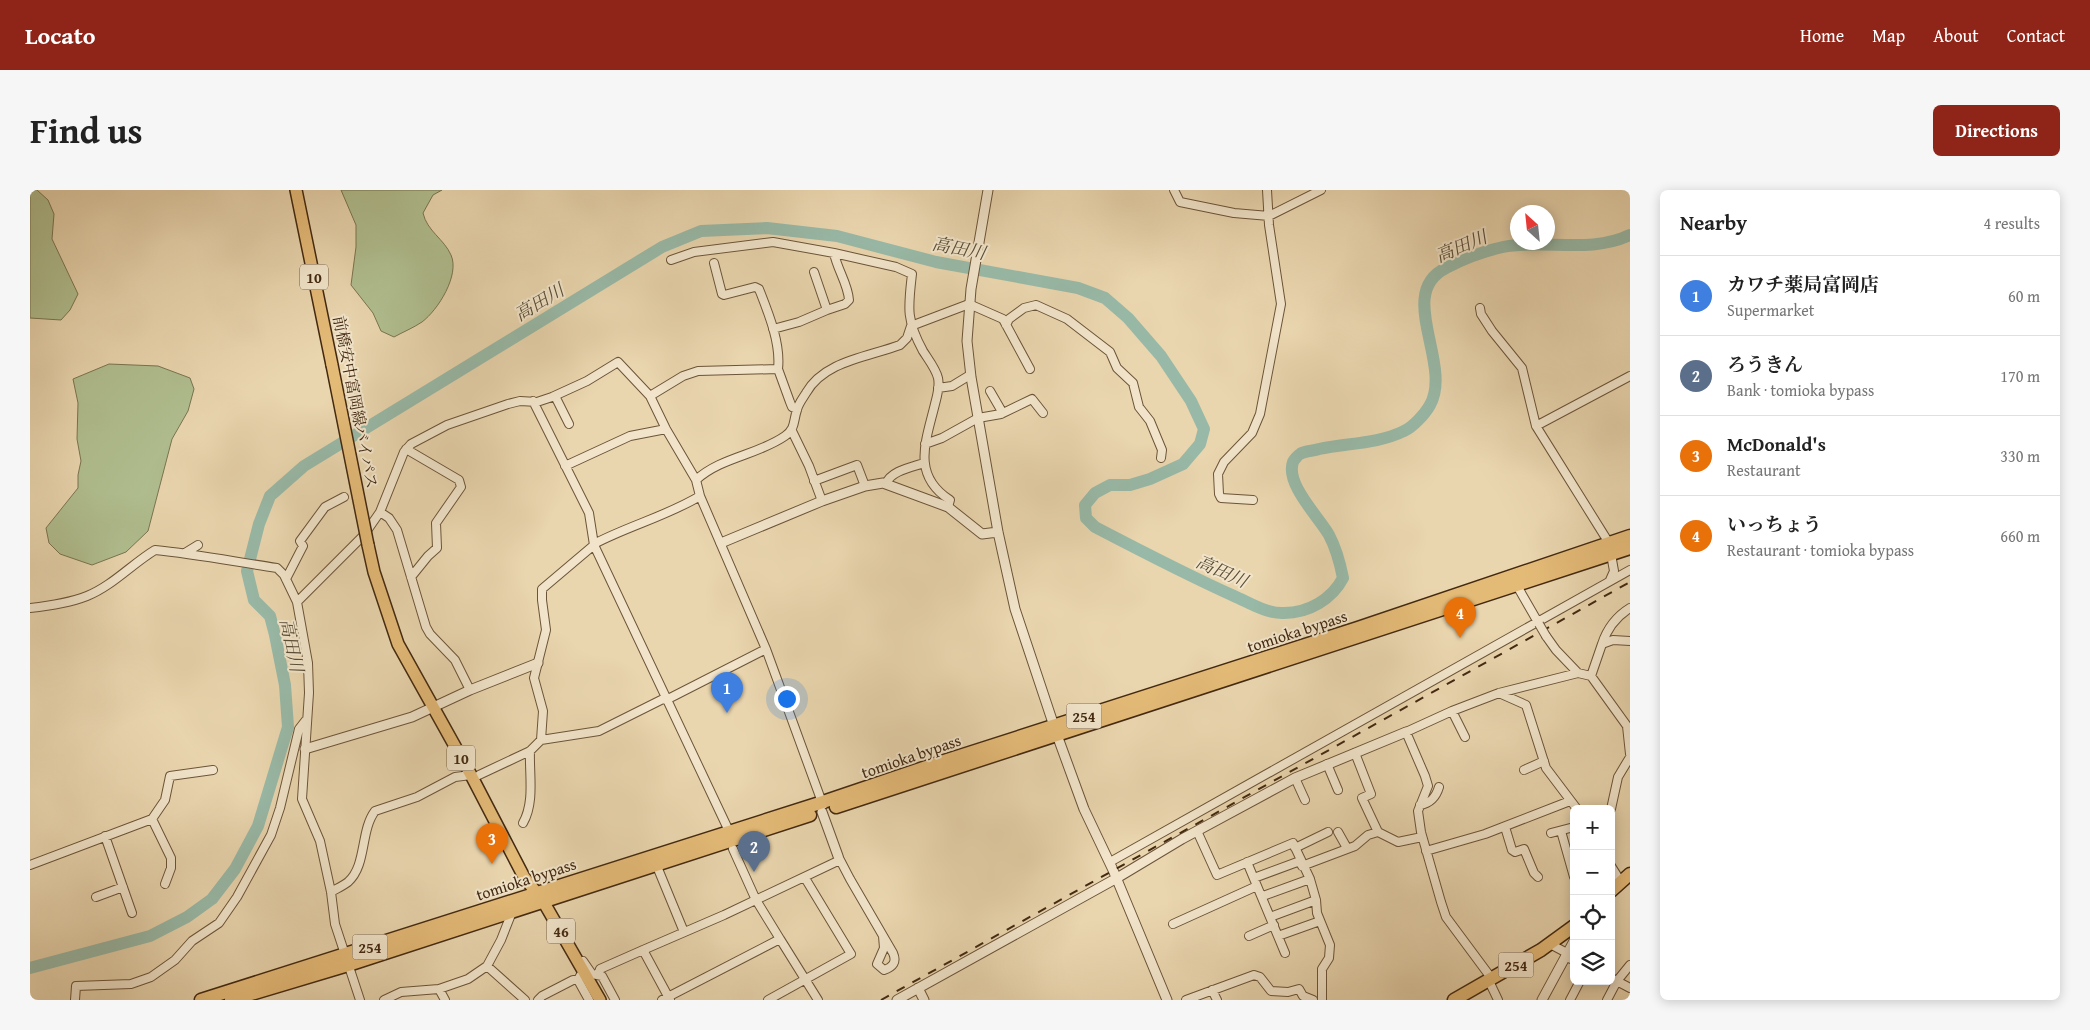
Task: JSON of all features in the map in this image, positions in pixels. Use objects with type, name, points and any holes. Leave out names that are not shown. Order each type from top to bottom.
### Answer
[{"type":"highway","name":"tomioka bypass","points":[[1055,730],[1362,637],[1516,584],[1610,549],[1630,536]]},
{"type":"highway","name":"tomioka bypass","points":[[201,1000],[512,912],[540,897],[656,864],[1349,631],[1610,549],[1630,548]]},
{"type":"highway","name":"tomioka bypass","points":[[231,1000],[346,960],[540,897],[729,831],[823,807]]},
{"type":"highway","points":[[1615,887],[1625,878]]},
{"type":"highway","name":"254","points":[[1454,1000],[1550,944],[1570,929]]},
{"type":"main road","name":"前橋安中富岡線バイパス","points":[[296,190],[374,572],[398,644],[475,775],[524,877],[540,897]]},
{"type":"main road","name":"46","points":[[540,897],[574,954],[580,976],[600,1000]]},
{"type":"street","points":[[988,190],[971,289],[967,341],[970,375],[998,532],[1017,620],[1084,809],[1117,878],[1166,1000]]},
{"type":"street","points":[[1174,190],[1180,202],[1234,213],[1269,216],[1321,190]]},
{"type":"street","points":[[1254,500],[1221,498],[1218,474],[1224,462],[1252,432],[1260,414],[1282,304],[1274,266],[1267,190]]},
{"type":"street","points":[[671,260],[694,252],[773,242],[896,267],[912,274],[908,308],[911,326],[938,377],[938,388],[926,444],[925,472],[934,488],[950,500],[948,506]]},
{"type":"street","points":[[773,329],[799,322],[845,304],[849,300],[849,294],[834,253]]},
{"type":"street","points":[[714,263],[724,296],[755,287],[759,289],[773,329],[779,360],[778,369],[792,407],[797,409]]},
{"type":"street","points":[[814,272],[827,310]]},
{"type":"street","points":[[911,326],[969,304],[1002,319],[1030,369]]},
{"type":"street","points":[[1006,325],[1009,319],[1024,308],[1036,306],[1067,319],[1110,352],[1118,368],[1133,383],[1139,407],[1150,421],[1162,450],[1161,458]]},
{"type":"street","points":[[1480,308],[1481,314],[1492,331],[1522,368],[1536,426],[1610,549],[1614,571],[1610,580]]},
{"type":"street","points":[[696,480],[717,466],[765,446],[792,431],[796,421],[797,409],[807,390],[824,373],[840,365],[900,345],[907,338],[911,326]]},
{"type":"street","points":[[297,602],[356,545],[380,512],[406,449],[411,444],[455,422],[508,404],[520,401],[538,402],[555,396],[587,381],[618,362],[650,396],[696,480],[700,496],[766,649],[823,807],[839,858],[882,936]]},
{"type":"street","points":[[650,396],[683,376],[698,371],[778,369]]},
{"type":"street","points":[[938,388],[952,386],[970,375]]},
{"type":"street","points":[[1536,426],[1630,376]]},
{"type":"street","points":[[990,391],[1001,410],[1001,414]]},
{"type":"street","points":[[555,396],[569,424]]},
{"type":"street","points":[[926,444],[942,438],[978,418],[1001,414],[1032,399],[1043,413]]},
{"type":"street","points":[[533,401],[589,513],[594,544],[729,831]]},
{"type":"street","points":[[565,466],[630,436],[666,428]]},
{"type":"street","points":[[792,431],[822,501]]},
{"type":"street","points":[[406,449],[459,480],[461,487],[436,523],[437,548],[428,556],[411,578]]},
{"type":"street","points":[[886,484],[895,474],[924,463]]},
{"type":"street","points":[[814,481],[857,465],[865,486]]},
{"type":"street","points":[[721,543],[822,501],[865,486],[883,483],[948,506],[982,534],[998,532]]},
{"type":"street","points":[[541,740],[543,711],[534,678],[546,630],[542,588],[594,544],[614,533],[688,503],[700,496]]},
{"type":"street","points":[[286,579],[303,546],[300,541],[325,507],[344,497]]},
{"type":"street","points":[[380,512],[389,518],[397,530],[426,627],[430,634],[455,660],[470,690]]},
{"type":"street","points":[[185,553],[198,544]]},
{"type":"street","points":[[30,608],[52,606],[88,596],[109,584],[155,550],[277,568],[286,579],[297,602],[308,663],[302,799],[320,841],[331,892],[335,924],[360,1000]]},
{"type":"street","points":[[1110,862],[1630,570]]},
{"type":"street","points":[[1516,584],[1546,636],[1556,650],[1578,673]]},
{"type":"street","points":[[1591,676],[1602,644],[1611,626],[1620,614],[1630,608]]},
{"type":"street","points":[[1602,644],[1613,640],[1630,641]]},
{"type":"street","points":[[331,892],[348,882],[355,873],[375,811],[417,797],[455,777],[475,775],[530,751],[541,740],[599,731],[766,649]]},
{"type":"street","points":[[305,749],[412,717],[470,690],[538,663]]},
{"type":"street","points":[[897,1000],[1117,878],[1196,831],[1295,778],[1499,693],[1578,673],[1591,676],[1629,723],[1630,755],[1618,777],[1611,805]]},
{"type":"street","points":[[1499,693],[1526,705],[1544,761],[1552,778],[1574,805]]},
{"type":"street","points":[[1452,711],[1466,736]]},
{"type":"street","points":[[75,1000],[76,986],[131,984],[150,978],[174,960],[192,942],[219,923],[237,897],[271,835],[280,808],[299,729],[307,718]]},
{"type":"street","points":[[1406,732],[1428,786],[1418,811],[1422,837],[1446,917],[1490,980],[1498,1000]]},
{"type":"street","points":[[523,823],[531,788],[530,751]]},
{"type":"street","points":[[1355,753],[1371,794],[1362,798],[1378,832],[1398,842],[1422,837]]},
{"type":"street","points":[[1524,770],[1544,761]]},
{"type":"street","points":[[1327,764],[1338,790]]},
{"type":"street","points":[[30,865],[152,819],[165,800],[170,776],[213,770]]},
{"type":"street","points":[[1295,778],[1305,800]]},
{"type":"street","points":[[1420,805],[1426,804],[1436,796],[1439,787]]},
{"type":"street","points":[[1426,851],[1505,827],[1570,801]]},
{"type":"street","points":[[152,819],[171,858],[171,868],[165,884]]},
{"type":"street","points":[[1505,827],[1513,852],[1524,849],[1534,873],[1538,877]]},
{"type":"street","points":[[1551,833],[1570,828]]},
{"type":"street","points":[[1196,831],[1217,875],[1293,843],[1310,879],[1316,900],[1317,913],[1330,945],[1329,958],[1322,969],[1322,1000]]},
{"type":"street","points":[[1560,831],[1570,864]]},
{"type":"street","points":[[1294,848],[1328,832]]},
{"type":"street","points":[[1338,832],[1347,848]]},
{"type":"street","points":[[1173,924],[1256,882],[1301,863],[1361,843],[1368,835],[1378,832]]},
{"type":"street","points":[[105,836],[132,912]]},
{"type":"street","points":[[733,849],[756,900],[818,1000]]},
{"type":"street","points":[[598,975],[600,969],[756,900],[786,884],[805,878],[839,858]]},
{"type":"street","points":[[1247,862],[1263,896],[1285,953]]},
{"type":"street","points":[[656,864],[684,932]]},
{"type":"street","points":[[1615,869],[1625,878]]},
{"type":"street","points":[[768,1000],[851,954],[805,878]]},
{"type":"street","points":[[1263,896],[1310,879]]},
{"type":"street","points":[[96,897],[123,887]]},
{"type":"street","points":[[1270,917],[1316,900]]},
{"type":"street","points":[[387,999],[401,992],[439,989],[468,979],[487,966],[501,940],[512,912]]},
{"type":"street","points":[[1278,936],[1320,921]]},
{"type":"street","points":[[1249,936],[1274,925]]},
{"type":"street","points":[[643,950],[667,999],[780,939]]},
{"type":"street","points":[[1542,1000],[1569,957],[1550,944]]},
{"type":"street","points":[[574,954],[584,962],[592,974],[602,976],[615,1000]]},
{"type":"street","points":[[1615,979],[1630,965]]},
{"type":"street","points":[[487,966],[525,1000]]},
{"type":"street","points":[[1186,1000],[1254,975],[1260,977],[1271,991],[1288,992],[1299,989],[1303,996],[1313,1000]]},
{"type":"street","points":[[541,999],[580,976],[589,1000]]},
{"type":"street","points":[[1615,980],[1630,988]]},
{"type":"street","points":[[1570,1000],[1578,985]]},
{"type":"street","points":[[1607,1000],[1612,985]]},
{"type":"street","points":[[918,988],[924,1000]]},
{"type":"street","points":[[439,989],[445,1000]]},
{"type":"street","points":[[1212,990],[1217,1000]]},
{"type":"green space","points":[[30,190],[37,190],[48,200],[54,214],[52,239],[78,294],[70,310],[61,320],[30,318]]},
{"type":"green space","points":[[341,190],[442,190],[433,195],[423,213],[428,225],[451,255],[453,272],[450,282],[441,301],[422,322],[394,337],[381,331],[373,313],[351,285],[356,247],[356,225]]},
{"type":"green space","points":[[109,364],[158,366],[190,378],[194,389],[188,411],[172,439],[148,531],[126,552],[92,565],[60,554],[49,543],[46,528],[78,488],[81,461],[77,439],[78,403],[73,379]]},
{"type":"waterway","name":"高田川","points":[[30,968],[150,936],[187,917],[212,899],[235,869],[258,826],[288,727],[285,685],[275,635],[270,616],[254,600],[247,571],[259,524],[270,496],[304,466],[662,247],[701,231],[767,228],[837,236],[936,262],[1078,288],[1105,298],[1128,318],[1161,356],[1191,401],[1204,429],[1200,444],[1183,464],[1150,479],[1130,485],[1110,485],[1095,493],[1085,505],[1086,518],[1095,527],[1199,580],[1259,608],[1271,612],[1284,613],[1302,610],[1319,603],[1333,592],[1343,578],[1338,556],[1329,535],[1298,490],[1292,471],[1293,462],[1304,452],[1373,441],[1394,435],[1411,427],[1419,420],[1430,405],[1435,388],[1435,370],[1425,312],[1425,294],[1432,279],[1459,261],[1503,247],[1535,244],[1599,244],[1615,241],[1630,235]]},
{"type":"railway","points":[[881,1000],[1630,582]]},
{"type":"place","name":"いっちょう","points":[[1460,638]]},
{"type":"place","name":"カワチ薬局富岡店","points":[[727,713]]},
{"type":"place","name":"McDonald's","points":[[492,864]]},
{"type":"place","name":"ろうきん","points":[[754,872]]}]
